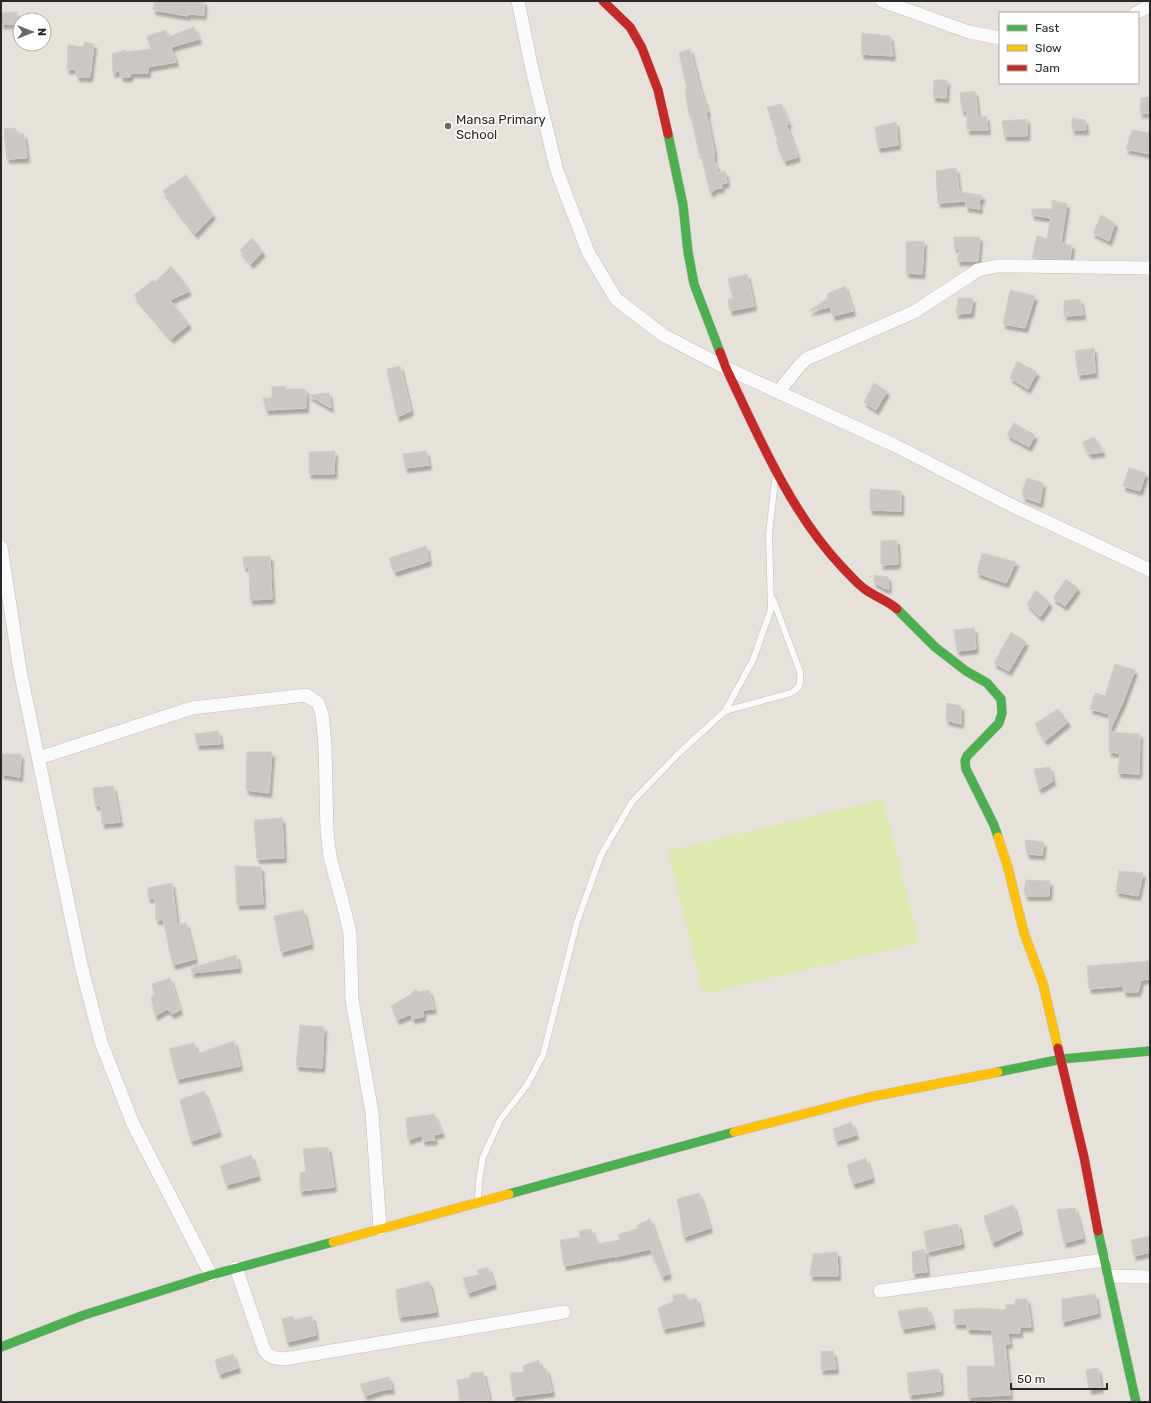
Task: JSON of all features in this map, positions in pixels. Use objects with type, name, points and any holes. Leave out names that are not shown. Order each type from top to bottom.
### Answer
[{"type":"street","points":[[518,1],[533,74],[557,171],[588,252],[616,300],[663,335],[726,368],[894,445],[1011,505],[1150,570]]},
{"type":"street","points":[[603,1],[630,27],[642,48],[658,90],[683,205],[688,252],[694,284],[726,368],[776,472],[803,516],[829,553],[843,568],[865,589],[893,606],[935,647],[966,671],[991,687],[1001,699],[1002,713],[999,723],[967,756],[965,761],[966,768],[994,825],[1008,868],[1024,933],[1043,984],[1084,1157],[1104,1260],[1109,1276],[1136,1402]]},
{"type":"street","points":[[882,1],[969,32],[999,38]]},
{"type":"street","points":[[1138,12],[1150,6]]},
{"type":"street","points":[[778,392],[806,359],[914,312],[978,270],[997,266],[1150,268]]},
{"type":"street","points":[[1,547],[20,670],[81,965],[101,1042],[133,1124],[211,1275]]},
{"type":"street","points":[[39,758],[192,708],[306,695],[318,703],[322,714],[325,745],[327,832],[330,857],[350,934],[352,1000],[372,1113],[380,1229]]},
{"type":"street","points":[[1,1347],[84,1315],[211,1275],[791,1117],[870,1097],[1062,1059],[1150,1051]]},
{"type":"street","points":[[880,1292],[1104,1260]]},
{"type":"street","points":[[236,1268],[264,1349],[272,1358],[284,1359],[564,1312]]},
{"type":"street","points":[[1109,1276],[1150,1277]]},
{"type":"lane","points":[[478,1203],[479,1181],[483,1157],[500,1120],[527,1086],[543,1055],[578,922],[601,855],[632,802],[678,754],[725,711],[753,660],[771,609],[769,534],[776,472]]},
{"type":"lane","points":[[725,711],[791,693],[798,689],[801,682],[800,672],[771,596]]},
{"type":"green space","points":[[883,799],[919,943],[703,994],[668,851]]},
{"type":"building","points":[[154,1],[204,1],[204,15],[187,14],[188,16],[153,10]]},
{"type":"building","points":[[12,12],[12,24],[1,24],[1,13]]},
{"type":"building","points":[[194,27],[199,39],[171,47],[176,62],[148,67],[148,73],[131,73],[130,77],[121,77],[119,71],[113,73],[112,54],[125,50],[125,52],[151,49],[147,36],[166,30],[168,37]]},
{"type":"building","points":[[862,33],[890,36],[893,56],[861,54]]},
{"type":"building","points":[[84,42],[94,44],[90,77],[77,77],[76,69],[67,69],[68,45],[84,47]]},
{"type":"building","points":[[690,49],[699,85],[708,112],[706,113],[714,150],[714,164],[716,163],[718,174],[725,171],[727,183],[721,184],[722,188],[714,189],[714,191],[710,192],[701,154],[699,154],[691,115],[689,115],[685,89],[687,89],[679,53]]},
{"type":"building","points":[[934,80],[947,80],[946,98],[933,97]]},
{"type":"building","points":[[975,91],[978,117],[986,116],[988,130],[967,130],[967,111],[962,111],[960,93]]},
{"type":"building","points":[[1150,97],[1150,113],[1140,113],[1141,98]]},
{"type":"building","points":[[781,104],[789,124],[786,124],[798,157],[784,161],[776,142],[778,142],[767,107]]},
{"type":"building","points":[[1072,118],[1085,120],[1086,130],[1072,130]]},
{"type":"building","points":[[1027,119],[1027,136],[1004,136],[1002,121]]},
{"type":"building","points":[[896,122],[898,145],[878,148],[875,127]]},
{"type":"building","points":[[16,128],[16,134],[24,134],[27,158],[7,159],[4,129]]},
{"type":"building","points":[[1132,130],[1150,133],[1150,154],[1126,149]]},
{"type":"building","points":[[956,168],[959,192],[982,195],[982,199],[979,200],[980,209],[966,207],[966,201],[938,203],[936,171]]},
{"type":"building","points":[[186,175],[213,215],[195,234],[163,191]]},
{"type":"building","points":[[1052,200],[1067,204],[1061,243],[1072,245],[1070,259],[1032,258],[1037,236],[1047,239],[1051,218],[1032,215],[1032,209],[1052,209]]},
{"type":"building","points":[[1101,215],[1115,223],[1109,241],[1093,233]]},
{"type":"building","points":[[954,237],[980,237],[978,261],[957,261],[960,249],[954,248]]},
{"type":"building","points":[[252,238],[263,252],[251,264],[240,250]]},
{"type":"building","points":[[924,241],[922,274],[906,273],[906,242]]},
{"type":"building","points":[[171,266],[189,291],[170,300],[189,324],[171,339],[134,295],[153,280],[155,282]]},
{"type":"building","points":[[747,274],[754,306],[730,311],[728,299],[733,298],[728,279]]},
{"type":"building","points":[[845,286],[853,311],[833,316],[830,307],[809,311],[828,298],[827,294]]},
{"type":"building","points":[[1010,290],[1035,296],[1025,328],[1003,324]]},
{"type":"building","points":[[958,298],[973,298],[971,313],[956,314]]},
{"type":"building","points":[[1080,299],[1083,315],[1064,316],[1064,301]]},
{"type":"building","points":[[1094,348],[1095,373],[1078,375],[1075,351]]},
{"type":"building","points":[[1017,361],[1037,372],[1028,389],[1010,378]]},
{"type":"building","points":[[400,366],[411,411],[397,417],[387,369]]},
{"type":"building","points":[[874,383],[887,391],[876,410],[864,402]]},
{"type":"building","points":[[286,386],[285,389],[306,389],[306,408],[266,410],[263,398],[272,398],[272,387]]},
{"type":"building","points":[[329,393],[331,408],[308,395]]},
{"type":"building","points":[[1014,423],[1035,435],[1029,447],[1007,435]]},
{"type":"building","points":[[1094,437],[1103,452],[1089,454],[1082,442]]},
{"type":"building","points":[[335,451],[334,474],[309,474],[309,452]]},
{"type":"building","points":[[426,451],[429,465],[405,468],[403,454]]},
{"type":"building","points":[[1129,468],[1146,473],[1140,491],[1123,486]]},
{"type":"building","points":[[1027,478],[1043,483],[1040,503],[1023,497],[1023,489]]},
{"type":"building","points":[[870,489],[901,491],[901,511],[870,510]]},
{"type":"building","points":[[897,540],[898,564],[881,565],[881,541]]},
{"type":"building","points":[[426,546],[429,561],[394,572],[389,558]]},
{"type":"building","points":[[982,553],[1016,562],[1006,583],[977,573]]},
{"type":"building","points":[[270,556],[272,599],[250,600],[249,568],[244,567],[243,557]]},
{"type":"building","points":[[874,575],[888,577],[889,589],[884,588],[874,582]]},
{"type":"building","points":[[1066,579],[1078,588],[1065,606],[1053,598]]},
{"type":"building","points":[[1036,590],[1050,603],[1040,617],[1027,604]]},
{"type":"building","points":[[974,628],[976,649],[957,651],[954,630]]},
{"type":"building","points":[[1011,632],[1026,642],[1009,671],[994,663]]},
{"type":"building","points":[[1115,664],[1135,670],[1123,702],[1109,732],[1109,714],[1090,709],[1095,693],[1105,696]]},
{"type":"building","points":[[947,703],[961,706],[961,724],[946,720]]},
{"type":"building","points":[[1058,709],[1068,722],[1045,741],[1035,724]]},
{"type":"building","points":[[218,731],[221,744],[197,745],[195,734]]},
{"type":"building","points":[[1109,732],[1140,734],[1139,774],[1118,773],[1120,753],[1109,752]]},
{"type":"building","points":[[247,752],[272,752],[269,793],[246,790]]},
{"type":"building","points":[[1,754],[21,754],[20,777],[1,774]]},
{"type":"building","points":[[1050,767],[1053,781],[1039,789],[1034,769]]},
{"type":"building","points":[[113,786],[120,822],[102,824],[101,806],[95,805],[93,788]]},
{"type":"building","points":[[282,818],[284,858],[257,859],[254,820]]},
{"type":"building","points":[[1025,840],[1044,842],[1042,855],[1027,854]]},
{"type":"building","points":[[235,866],[261,867],[263,904],[237,905]]},
{"type":"building","points":[[1119,871],[1143,873],[1138,896],[1116,892]]},
{"type":"building","points":[[1026,880],[1050,881],[1049,896],[1026,896],[1024,891]]},
{"type":"building","points":[[172,883],[177,925],[186,923],[195,959],[173,965],[163,920],[156,920],[155,898],[148,898],[148,888]]},
{"type":"building","points":[[303,910],[311,944],[281,952],[274,916]]},
{"type":"building","points":[[236,955],[239,968],[192,973],[191,968]]},
{"type":"building","points":[[1150,961],[1150,979],[1141,980],[1138,992],[1124,992],[1123,986],[1089,989],[1087,966]]},
{"type":"building","points":[[170,978],[180,1010],[172,1014],[167,1009],[155,1016],[151,996],[155,995],[152,984]]},
{"type":"building","points":[[415,989],[418,992],[429,990],[434,1009],[423,1010],[423,1017],[412,1019],[411,1014],[397,1020],[391,1006],[410,995]]},
{"type":"building","points":[[300,1025],[324,1027],[322,1068],[296,1066]]},
{"type":"building","points":[[234,1041],[240,1066],[177,1079],[169,1049],[194,1043],[197,1054]]},
{"type":"building","points":[[204,1091],[219,1132],[191,1141],[180,1100]]},
{"type":"building","points":[[434,1114],[442,1133],[433,1135],[435,1140],[423,1141],[422,1135],[408,1140],[406,1118]]},
{"type":"building","points":[[851,1122],[856,1135],[836,1141],[833,1129]]},
{"type":"building","points":[[328,1147],[334,1187],[300,1191],[300,1173],[306,1171],[303,1149]]},
{"type":"building","points":[[251,1155],[258,1176],[226,1185],[220,1166]]},
{"type":"building","points":[[866,1158],[872,1178],[853,1184],[847,1165]]},
{"type":"building","points":[[699,1193],[710,1228],[684,1237],[677,1199]]},
{"type":"building","points":[[1013,1205],[1020,1230],[992,1243],[984,1216]]},
{"type":"building","points":[[1075,1208],[1083,1238],[1064,1243],[1057,1210]]},
{"type":"building","points":[[650,1219],[669,1274],[662,1277],[650,1249],[564,1266],[560,1240],[580,1237],[579,1231],[591,1229],[596,1244],[620,1240],[618,1235],[638,1228],[637,1225]]},
{"type":"building","points":[[958,1224],[962,1244],[927,1252],[924,1231]]},
{"type":"building","points":[[1150,1236],[1150,1252],[1134,1256],[1131,1240]]},
{"type":"building","points":[[924,1249],[927,1272],[913,1273],[912,1252]]},
{"type":"building","points":[[837,1252],[838,1276],[810,1276],[813,1254]]},
{"type":"building","points":[[488,1267],[494,1284],[468,1293],[463,1278],[479,1275],[477,1270]]},
{"type":"building","points":[[429,1281],[436,1312],[399,1317],[396,1290]]},
{"type":"building","points":[[685,1294],[688,1300],[696,1298],[702,1321],[663,1329],[658,1308],[674,1301],[673,1295]]},
{"type":"building","points":[[1095,1294],[1098,1313],[1062,1322],[1062,1299]]},
{"type":"building","points":[[1016,1299],[1027,1299],[1031,1327],[1020,1327],[1020,1333],[1008,1333],[1010,1344],[1005,1344],[1010,1395],[968,1397],[967,1366],[995,1366],[992,1330],[967,1329],[967,1324],[954,1324],[954,1310],[979,1308],[1007,1310],[1005,1304],[1014,1305]]},
{"type":"building","points":[[927,1307],[933,1324],[902,1329],[898,1311]]},
{"type":"building","points":[[292,1316],[295,1320],[312,1316],[316,1335],[287,1342],[282,1319]]},
{"type":"building","points":[[821,1351],[833,1351],[836,1369],[821,1370]]},
{"type":"building","points":[[233,1354],[238,1368],[219,1374],[215,1360]]},
{"type":"building","points":[[539,1360],[541,1370],[546,1368],[552,1392],[513,1397],[510,1373],[524,1372],[523,1366]]},
{"type":"building","points":[[1098,1368],[1101,1388],[1089,1390],[1086,1370]]},
{"type":"building","points":[[939,1369],[941,1391],[909,1395],[907,1373]]},
{"type":"building","points":[[483,1372],[490,1402],[460,1402],[457,1380],[469,1378],[471,1373]]},
{"type":"building","points":[[389,1377],[392,1389],[382,1390],[365,1396],[360,1384]]},
{"type":"traffic: fast","points":[[668,134],[683,205],[688,252],[694,284],[720,352]]},
{"type":"traffic: fast","points":[[897,609],[935,647],[966,671],[987,683],[1001,699],[1002,713],[999,723],[967,756],[965,761],[966,769],[994,825],[998,837]]},
{"type":"traffic: fast","points":[[998,1072],[1062,1059],[1150,1051]]},
{"type":"traffic: fast","points":[[509,1194],[734,1132]]},
{"type":"traffic: fast","points":[[1098,1231],[1136,1402]]},
{"type":"traffic: fast","points":[[1,1347],[84,1315],[211,1275],[333,1242]]},
{"type":"traffic: slow","points":[[998,837],[1008,868],[1024,933],[1043,984],[1058,1048]]},
{"type":"traffic: slow","points":[[734,1132],[870,1097],[998,1072]]},
{"type":"traffic: slow","points":[[333,1242],[509,1194]]},
{"type":"traffic: jam","points":[[603,1],[630,27],[642,48],[658,90],[668,134]]},
{"type":"traffic: jam","points":[[720,352],[726,368],[776,472],[806,522],[823,545],[856,582],[897,609]]},
{"type":"traffic: jam","points":[[1058,1048],[1084,1157],[1098,1231]]},
{"type":"place","name":"Mansa Primary School","points":[[448,126]]}]
